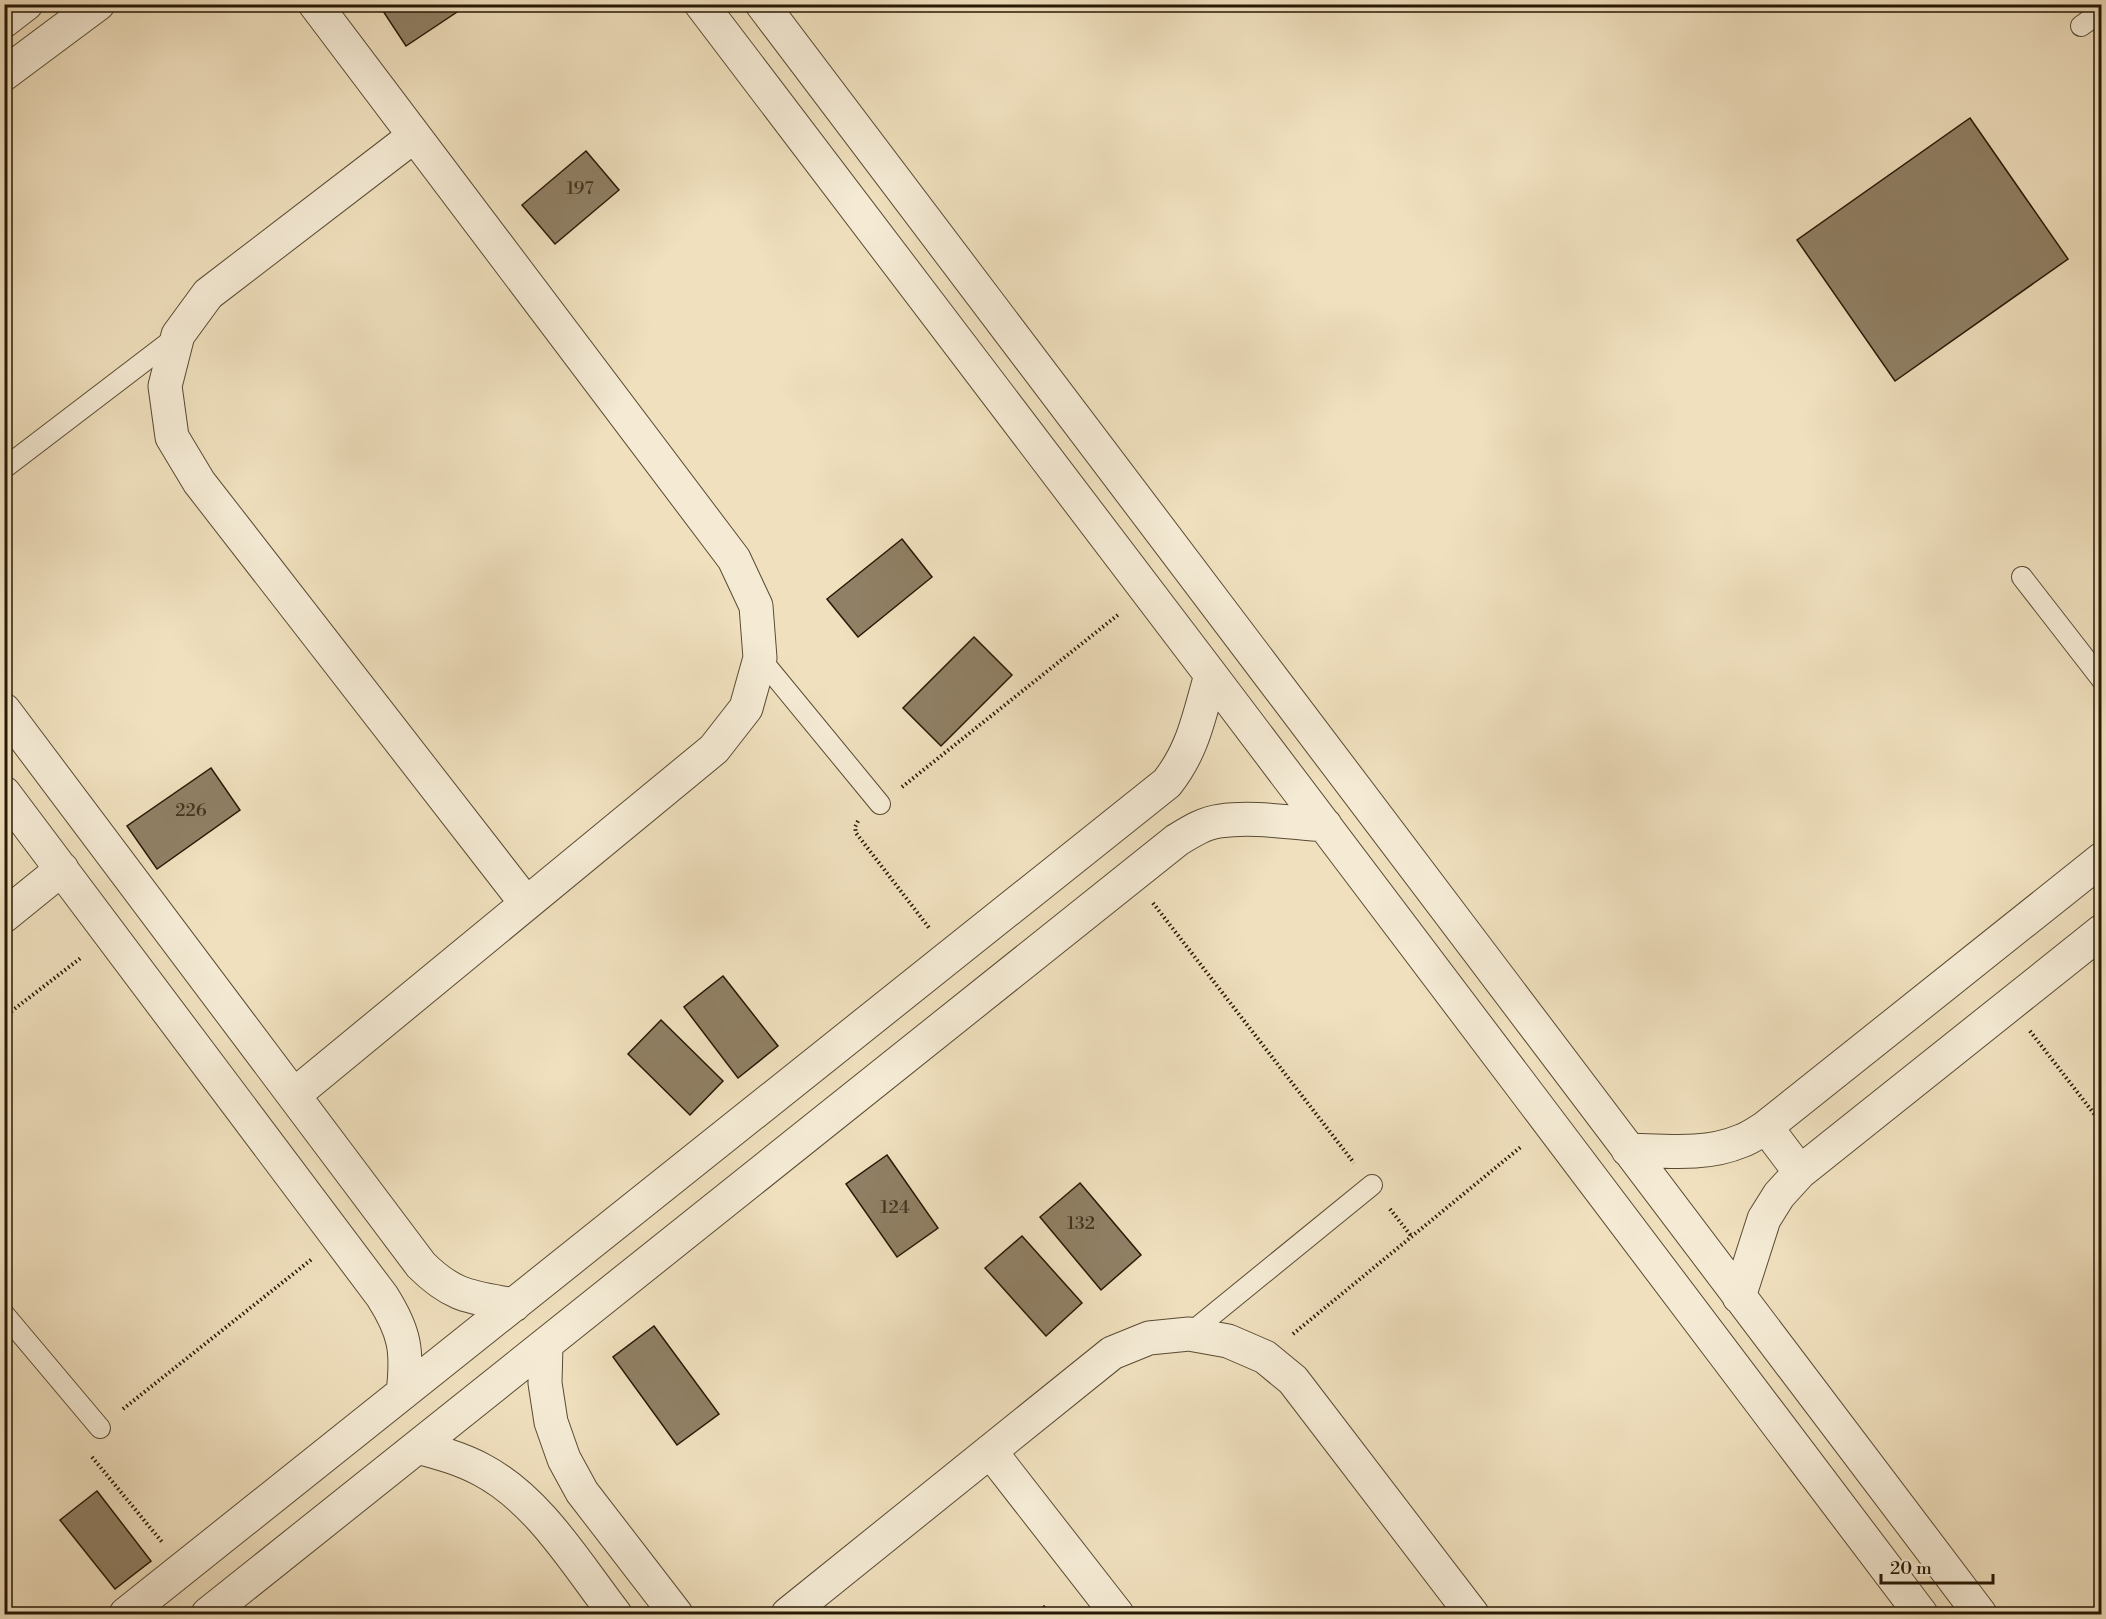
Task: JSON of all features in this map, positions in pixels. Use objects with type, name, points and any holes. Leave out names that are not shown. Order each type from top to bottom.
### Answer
[{"type":"street","points":[[4,21],[26,4]]},
{"type":"street","points":[[4,74],[98,4]]},
{"type":"street","points":[[294,1095],[714,749],[746,708],[760,658],[756,606],[734,559],[315,4]]},
{"type":"street","points":[[701,4],[1921,1614]]},
{"type":"street","points":[[762,4],[1980,1614]]},
{"type":"street","points":[[414,136],[208,294],[178,336],[165,386],[169,417],[172,437],[199,482],[526,903]]},
{"type":"street","points":[[842,190],[879,159]]},
{"type":"street","points":[[126,1614],[1167,783],[1181,766],[1191,745],[1211,675]]},
{"type":"street","points":[[4,710],[421,1264],[438,1281],[457,1293],[514,1305]]},
{"type":"street","points":[[4,793],[382,1296],[395,1317],[404,1341],[406,1365],[402,1394]]},
{"type":"street","points":[[1124,818],[1144,867]]},
{"type":"street","points":[[208,1614],[1187,834],[1219,821],[1242,820],[1325,825]]},
{"type":"street","points":[[1628,1150],[1688,1152],[1716,1149],[1742,1141],[1766,1127],[2102,859]]},
{"type":"street","points":[[4,916],[62,869]]},
{"type":"street","points":[[1739,1297],[1764,1219],[1779,1195],[1800,1172],[2102,931]]},
{"type":"street","points":[[1766,1127],[1800,1172]]},
{"type":"street","points":[[382,1296],[396,1296],[409,1289],[418,1279],[421,1264]]},
{"type":"street","points":[[788,1614],[1112,1353],[1149,1338],[1189,1334],[1228,1341],[1265,1357],[1293,1380],[1472,1614]]},
{"type":"street","points":[[546,1345],[545,1383],[551,1422],[564,1458],[582,1492],[676,1614]]},
{"type":"street","points":[[418,1447],[463,1461],[484,1471],[514,1492],[540,1516],[615,1614]]},
{"type":"street","points":[[990,1451],[1117,1614]]},
{"type":"lane","points":[[2081,26],[2102,11]]},
{"type":"lane","points":[[7,466],[178,336]]},
{"type":"lane","points":[[2022,577],[2102,680]]},
{"type":"lane","points":[[760,658],[880,804]]},
{"type":"lane","points":[[1189,1334],[1372,1185]]},
{"type":"lane","points":[[4,1314],[99,1428]]},
{"type":"path","points":[[951,956],[856,833],[855,827],[858,821],[1148,591]]},
{"type":"path","points":[[1144,867],[1372,1185],[1412,1237]]},
{"type":"path","points":[[4,1017],[111,935]]},
{"type":"path","points":[[2010,1005],[2102,1124]]},
{"type":"path","points":[[1265,1357],[1550,1123]]},
{"type":"path","points":[[184,1569],[92,1457],[91,1442],[99,1428],[339,1238]]},
{"type":"building","points":[[386,4],[469,4],[406,46],[381,8]]},
{"type":"building","points":[[1970,118],[2068,259],[1895,381],[1797,240]]},
{"type":"building","points":[[586,151],[619,190],[555,244],[522,205]]},
{"type":"building","points":[[902,539],[932,577],[858,637],[827,599]]},
{"type":"building","points":[[974,637],[1012,675],[941,746],[903,708]]},
{"type":"building","points":[[211,768],[240,810],[157,869],[127,826]]},
{"type":"building","points":[[723,976],[778,1046],[738,1078],[684,1007]]},
{"type":"building","points":[[661,1020],[723,1081],[690,1115],[628,1054]]},
{"type":"building","points":[[887,1155],[938,1228],[897,1257],[846,1184]]},
{"type":"building","points":[[1080,1183],[1141,1255],[1101,1290],[1040,1217]]},
{"type":"building","points":[[1022,1236],[1082,1303],[1046,1336],[985,1268]]},
{"type":"building","points":[[654,1326],[719,1414],[677,1445],[613,1357]]},
{"type":"building","points":[[97,1491],[151,1561],[115,1589],[60,1520]]},
{"type":"building","points":[[1044,1606],[1051,1614],[1034,1614]]}]
